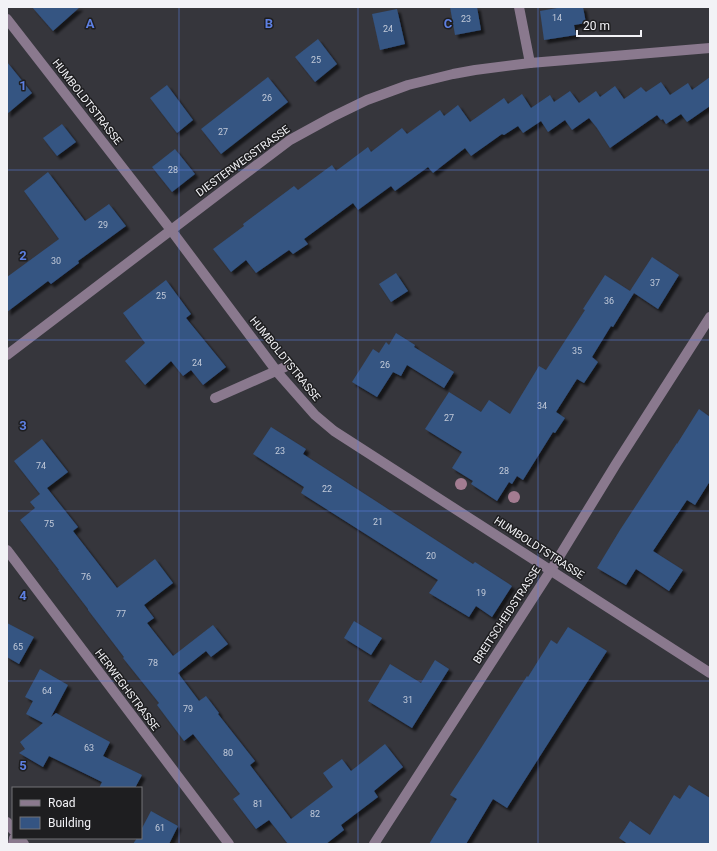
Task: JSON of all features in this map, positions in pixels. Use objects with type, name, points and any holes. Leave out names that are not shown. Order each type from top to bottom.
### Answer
[{"type":"street","points":[[519,7],[530,63]]},
{"type":"street","name":"HUMBOLDTSTRASSE","points":[[7,19],[281,369],[314,415],[334,431],[710,673]]},
{"type":"street","name":"DIESTERWEGSTRASSE","points":[[7,355],[290,140],[367,100],[408,85],[475,70],[530,63],[710,48]]},
{"type":"street","name":"BREITSCHEIDSTRASSE","points":[[374,844],[551,570],[616,464],[710,317]]},
{"type":"street","points":[[214,398],[281,369]]},
{"type":"street","name":"HERWEGHSTRASSE","points":[[7,550],[229,844]]},
{"type":"building","points":[[32,7],[80,7],[53,31]]},
{"type":"building","points":[[450,7],[477,7],[481,30],[455,35]]},
{"type":"building","points":[[563,7],[583,7],[586,23],[574,25],[576,35],[544,40],[540,11]]},
{"type":"building","points":[[397,9],[405,44],[380,50],[372,14]]},
{"type":"building","points":[[318,39],[337,64],[315,82],[295,57]]},
{"type":"building","points":[[7,62],[32,93],[7,114]]},
{"type":"building","points":[[268,77],[288,102],[221,154],[201,129]]},
{"type":"building","points":[[710,77],[710,106],[687,122],[681,114],[666,124],[663,119],[661,120],[657,115],[610,148],[589,118],[572,130],[565,120],[548,132],[541,121],[523,133],[518,126],[504,135],[502,134],[471,156],[465,148],[433,173],[428,167],[395,191],[391,186],[358,210],[353,203],[304,239],[308,244],[293,254],[289,250],[256,273],[246,260],[231,272],[213,249],[244,226],[243,224],[294,186],[298,190],[332,165],[336,171],[368,147],[371,152],[402,128],[407,134],[440,110],[444,116],[458,105],[470,122],[504,98],[508,104],[522,94],[531,108],[550,95],[554,102],[570,91],[579,103],[596,91],[600,97],[615,86],[624,99],[641,87],[646,92],[661,82],[670,95],[688,83],[692,90]]},
{"type":"building","points":[[167,85],[193,120],[177,133],[150,98]]},
{"type":"building","points":[[62,124],[76,142],[57,156],[43,138]]},
{"type":"building","points":[[175,149],[195,174],[172,192],[152,167]]},
{"type":"building","points":[[48,172],[85,221],[109,204],[126,226],[78,261],[79,263],[51,284],[48,281],[7,312],[7,277],[59,239],[24,191]]},
{"type":"building","points":[[652,257],[679,275],[658,309],[634,293],[592,357],[598,362],[584,383],[577,379],[556,412],[565,418],[555,433],[553,432],[523,480],[517,476],[512,484],[509,482],[497,501],[471,484],[473,481],[452,468],[462,452],[425,429],[449,392],[481,412],[489,400],[510,414],[539,366],[546,370],[585,310],[583,309],[605,275],[630,291]]},
{"type":"building","points":[[396,273],[408,291],[391,302],[379,284]]},
{"type":"building","points":[[166,280],[191,314],[186,318],[226,367],[203,385],[191,370],[183,376],[171,361],[145,385],[125,361],[145,343],[123,313]]},
{"type":"building","points":[[396,333],[415,345],[414,347],[454,372],[444,388],[407,365],[401,376],[393,372],[377,397],[352,382],[373,349],[379,353],[386,342],[389,345]]},
{"type":"building","points":[[699,409],[710,417],[710,481],[695,505],[687,500],[653,551],[683,570],[669,591],[636,569],[626,585],[597,568]]},
{"type":"building","points":[[271,427],[306,449],[303,454],[473,564],[475,562],[512,586],[492,617],[476,606],[469,617],[429,593],[438,580],[301,493],[304,487],[253,454]]},
{"type":"building","points":[[42,439],[68,472],[47,488],[78,527],[73,531],[117,588],[155,559],[173,583],[144,605],[154,618],[147,623],[173,656],[213,625],[228,644],[211,657],[206,651],[178,673],[199,701],[206,696],[219,713],[218,714],[255,761],[250,765],[291,819],[333,787],[323,773],[342,759],[351,771],[385,744],[403,767],[374,791],[378,797],[341,825],[344,830],[326,844],[288,844],[269,820],[256,829],[233,799],[240,794],[193,734],[184,741],[157,705],[159,703],[123,658],[124,657],[20,520],[35,508],[30,502],[40,494],[14,461]]},
{"type":"building","points":[[354,621],[382,638],[371,655],[344,638]]},
{"type":"building","points":[[7,623],[34,637],[19,664],[7,657]]},
{"type":"building","points":[[568,627],[607,651],[507,808],[493,799],[466,844],[429,844],[457,799],[450,795],[551,640],[557,644]]},
{"type":"building","points":[[435,660],[449,669],[412,728],[368,701],[390,664],[421,683]]},
{"type":"building","points":[[40,669],[68,685],[51,717],[56,713],[110,742],[103,756],[142,775],[136,787],[100,787],[102,782],[49,756],[43,767],[19,753],[25,749],[20,742],[43,723],[26,714],[33,701],[25,697]]},
{"type":"building","points":[[689,785],[710,798],[710,844],[628,844],[619,838],[630,821],[650,835],[674,795],[680,799]]},
{"type":"building","points":[[151,811],[178,826],[169,844],[133,844],[136,839],[142,839],[142,828]]}]
